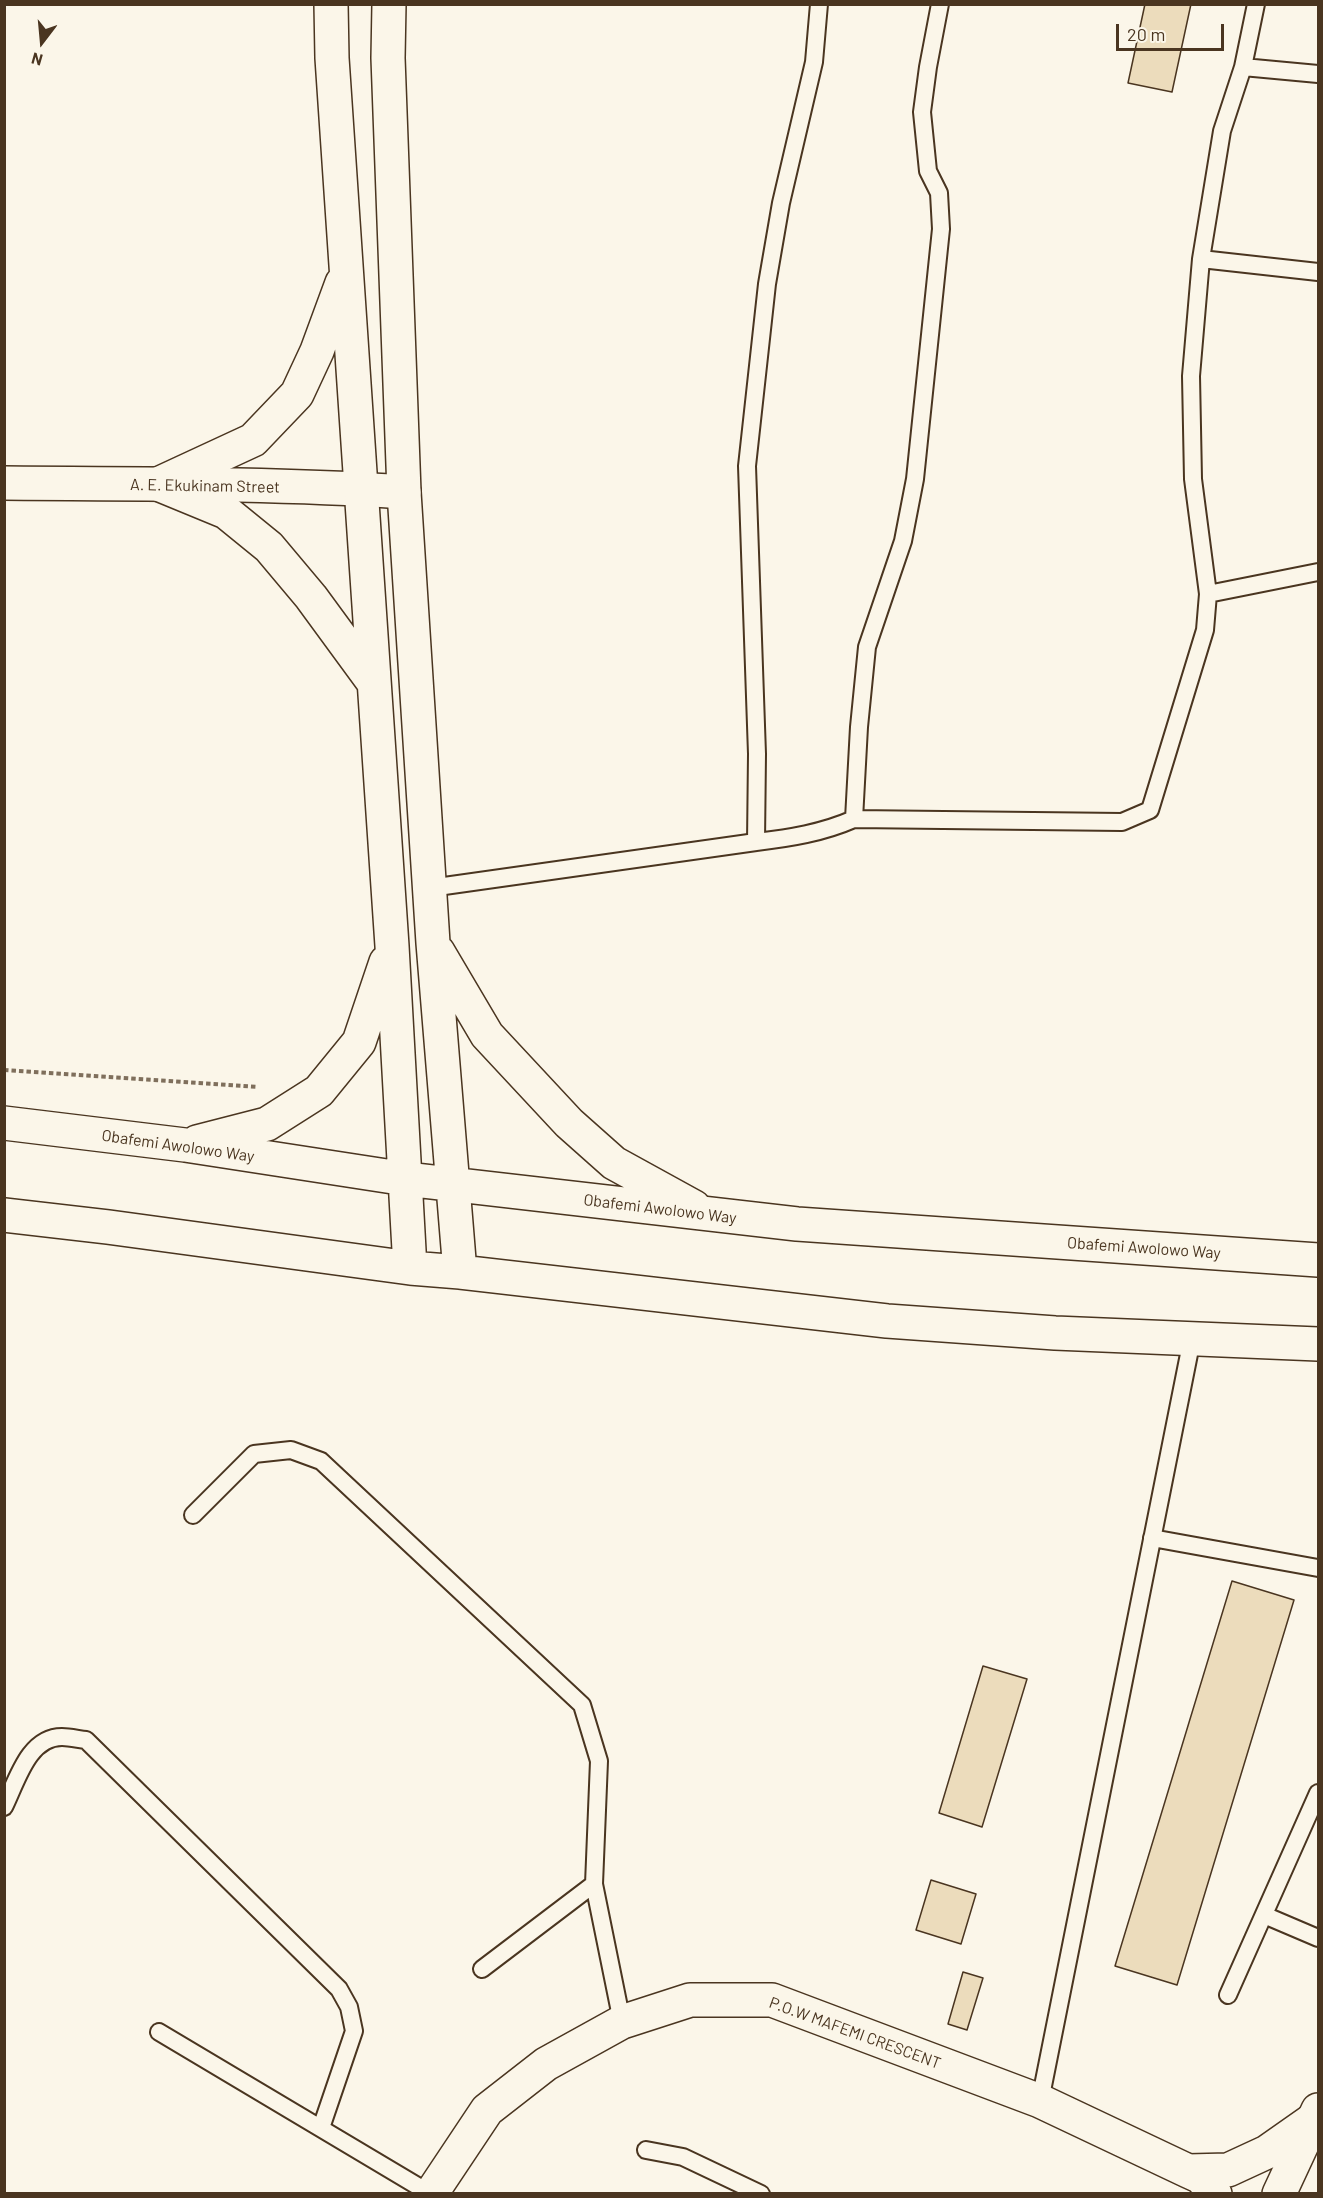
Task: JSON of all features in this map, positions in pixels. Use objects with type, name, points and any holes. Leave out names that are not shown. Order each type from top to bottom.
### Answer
[{"type":"main road","points":[[331,4],[332,58],[392,946],[410,1268]]},
{"type":"main road","points":[[389,4],[388,58],[404,492],[430,888],[460,1272]]},
{"type":"main road","points":[[158,484],[253,440],[297,394],[318,351],[347,270]]},
{"type":"main road","name":"A. E. Ekukinam Street","points":[[4,483],[158,484],[404,492]]},
{"type":"main road","points":[[158,484],[226,512],[269,547],[311,597],[374,684]]},
{"type":"main road","points":[[434,943],[487,1035],[569,1123],[614,1163],[709,1215]]},
{"type":"main road","points":[[185,1145],[267,1124],[319,1091],[359,1042],[392,946]]},
{"type":"main road","name":"Obafemi Awolowo Way","points":[[4,1123],[185,1145],[406,1179],[709,1215],[956,1236],[1318,1260]]},
{"type":"main road","points":[[4,1215],[410,1268],[887,1321],[1055,1333],[1318,1344]]},
{"type":"main road","name":"P.O.W MAFEMI CRESCENT","points":[[431,2193],[487,2109],[546,2064],[621,2022],[690,2000],[772,2000],[1040,2101],[1201,2177],[1215,2193]]},
{"type":"main road","points":[[1188,2171],[1228,2170],[1268,2152],[1316,2115]]},
{"type":"main road","points":[[1279,2193],[1316,2115]]},
{"type":"lane","points":[[756,842],[758,754],[747,466],[767,284],[781,203],[814,62],[819,4]]},
{"type":"lane","points":[[854,819],[859,728],[867,647],[903,541],[915,479],[941,229],[939,193],[928,171],[922,112],[940,4]]},
{"type":"lane","points":[[430,888],[795,837],[833,829],[854,819],[1122,822],[1150,810],[1204,630],[1208,594],[1194,478],[1191,376],[1201,259],[1222,131],[1243,67],[1256,4]]},
{"type":"lane","points":[[1243,67],[1318,74]]},
{"type":"lane","points":[[1201,259],[1318,272]]},
{"type":"lane","points":[[1208,594],[1318,572]]},
{"type":"lane","points":[[1040,2101],[1192,1339]]},
{"type":"lane","points":[[193,1515],[254,1454],[291,1450],[321,1461],[582,1705],[599,1761],[594,1884],[621,2022]]},
{"type":"lane","points":[[1152,1538],[1318,1568]]},
{"type":"lane","points":[[4,1807],[28,1758],[41,1742],[61,1737],[86,1740],[339,1989],[349,2007],[354,2031],[321,2128]]},
{"type":"lane","points":[[1228,1995],[1318,1793]]},
{"type":"lane","points":[[482,1969],[594,1884]]},
{"type":"lane","points":[[1264,1915],[1318,1938]]},
{"type":"lane","points":[[159,2032],[431,2193]]},
{"type":"lane","points":[[646,2150],[683,2157],[761,2193]]},
{"type":"path","points":[[4,1070],[261,1087]]},
{"type":"building","points":[[1145,4],[1191,4],[1172,92],[1128,83]]},
{"type":"building","points":[[1232,1581],[1294,1600],[1177,1985],[1115,1966]]},
{"type":"building","points":[[983,1666],[1027,1679],[982,1827],[939,1813]]},
{"type":"building","points":[[931,1880],[976,1894],[961,1944],[916,1930]]},
{"type":"building","points":[[963,1972],[983,1978],[967,2030],[948,2024]]}]
